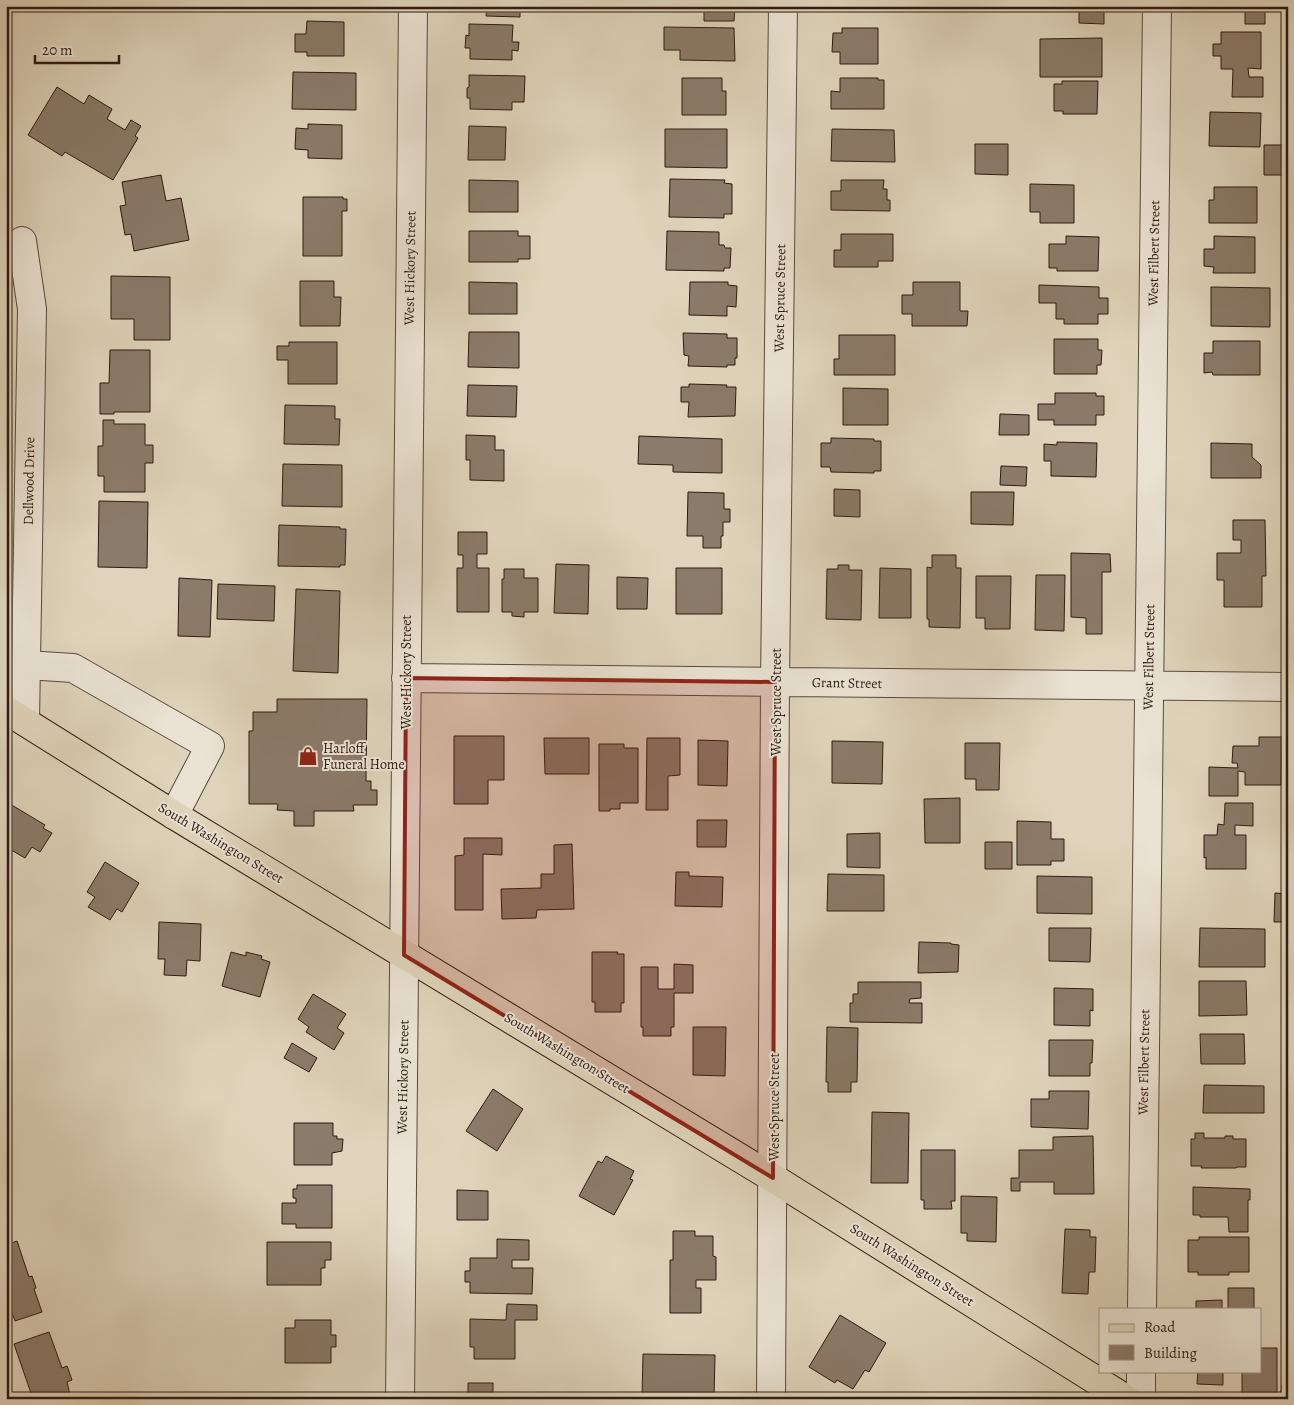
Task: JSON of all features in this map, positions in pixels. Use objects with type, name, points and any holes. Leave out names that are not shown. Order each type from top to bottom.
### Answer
[{"type":"main road","name":"South Washington Street","points":[[16,716],[174,815],[773,1178],[1126,1399]]},
{"type":"street","name":"West Hickory Street","points":[[400,1399],[413,6]]},
{"type":"street","name":"West Spruce Street","points":[[771,1399],[775,682],[783,6]]},
{"type":"street","name":"West Filbert Street","points":[[1142,1308],[1157,6]]},
{"type":"street","name":"Dellwood Drive","points":[[16,716],[26,665],[32,309],[22,241]]},
{"type":"street","points":[[26,665],[73,668],[210,746],[174,815]]},
{"type":"street","name":"Grant Street","points":[[406,678],[1288,687]]},
{"type":"street","points":[[1141,1372],[1141,1399]]},
{"type":"highlighted area","points":[[406,678],[775,682],[773,1178],[404,955]]},
{"type":"building","points":[[487,6],[520,6],[520,17],[486,16]]},
{"type":"building","points":[[704,6],[735,6],[734,21],[704,21]]},
{"type":"building","points":[[1064,6],[1109,6],[1109,11],[1104,11],[1104,24],[1079,23],[1079,10],[1064,9]]},
{"type":"building","points":[[1245,6],[1265,6],[1265,24],[1245,24]]},
{"type":"building","points":[[307,21],[344,22],[344,56],[307,56],[307,52],[295,52],[295,34],[306,34]]},
{"type":"building","points":[[469,24],[513,25],[512,42],[519,42],[518,51],[512,50],[512,60],[470,59],[470,48],[465,48],[466,35],[469,36]]},
{"type":"building","points":[[664,27],[734,28],[735,61],[680,60],[680,50],[664,50]]},
{"type":"building","points":[[842,28],[878,28],[878,64],[840,64],[840,52],[832,52],[833,33],[842,33]]},
{"type":"building","points":[[1221,32],[1261,32],[1261,69],[1248,68],[1249,77],[1263,77],[1263,97],[1232,97],[1233,69],[1221,69],[1221,56],[1213,56],[1213,44],[1221,44]]},
{"type":"building","points":[[1102,38],[1102,77],[1040,77],[1040,39]]},
{"type":"building","points":[[293,72],[356,73],[356,110],[292,109]]},
{"type":"building","points":[[469,75],[525,76],[524,102],[512,102],[512,110],[470,109],[470,98],[467,98]]},
{"type":"building","points":[[682,78],[722,78],[722,91],[726,91],[726,115],[682,115]]},
{"type":"building","points":[[840,78],[878,78],[878,80],[884,80],[884,109],[831,109],[831,91],[840,92]]},
{"type":"building","points":[[1062,81],[1098,81],[1097,114],[1063,114],[1063,111],[1054,111],[1054,84],[1062,84]]},
{"type":"building","points":[[57,87],[84,104],[89,95],[112,109],[107,119],[125,130],[131,120],[141,126],[135,136],[138,138],[113,180],[65,152],[62,156],[28,135]]},
{"type":"building","points":[[1210,112],[1261,113],[1260,147],[1209,146]]},
{"type":"building","points":[[308,124],[342,125],[342,159],[308,158],[308,150],[295,149],[296,128],[308,129]]},
{"type":"building","points":[[469,126],[506,127],[505,160],[468,160]]},
{"type":"building","points":[[665,129],[727,129],[727,168],[665,167]]},
{"type":"building","points":[[832,129],[894,130],[895,162],[831,161]]},
{"type":"building","points":[[975,144],[1008,144],[1008,175],[975,174]]},
{"type":"building","points":[[1264,145],[1288,145],[1288,175],[1264,175]]},
{"type":"building","points":[[161,175],[166,201],[181,198],[189,240],[134,251],[131,234],[125,235],[120,206],[126,205],[122,182]]},
{"type":"building","points":[[670,179],[725,180],[724,183],[732,184],[732,214],[724,214],[724,218],[669,217]]},
{"type":"building","points":[[469,180],[518,181],[518,212],[469,212]]},
{"type":"building","points":[[841,180],[884,180],[883,189],[887,189],[890,211],[831,210],[831,191],[841,191]]},
{"type":"building","points":[[1030,184],[1074,185],[1074,223],[1040,223],[1040,212],[1030,212]]},
{"type":"building","points":[[1214,187],[1257,187],[1257,223],[1209,223],[1209,200],[1214,200]]},
{"type":"building","points":[[303,197],[343,197],[343,199],[347,199],[347,211],[342,211],[342,256],[303,256]]},
{"type":"building","points":[[469,231],[518,231],[518,236],[530,236],[530,259],[518,259],[518,262],[469,262]]},
{"type":"building","points":[[667,231],[719,232],[719,245],[731,248],[730,268],[724,268],[724,271],[666,270]]},
{"type":"building","points":[[841,234],[893,234],[893,261],[878,261],[878,267],[834,267],[834,250],[841,250]]},
{"type":"building","points":[[1066,236],[1099,237],[1098,271],[1057,271],[1057,268],[1049,268],[1049,244],[1066,244]]},
{"type":"building","points":[[1214,236],[1255,237],[1255,273],[1213,273],[1214,267],[1204,266],[1204,249],[1214,249]]},
{"type":"building","points":[[111,276],[170,277],[170,340],[134,340],[134,319],[111,319]]},
{"type":"building","points":[[300,281],[334,281],[334,297],[341,297],[340,326],[300,326]]},
{"type":"building","points":[[469,282],[517,283],[517,314],[469,314]]},
{"type":"building","points":[[690,282],[728,282],[728,285],[737,286],[736,307],[727,306],[727,316],[689,315]]},
{"type":"building","points":[[913,282],[960,282],[960,311],[968,311],[967,326],[912,326],[912,314],[902,314],[902,295],[913,295]]},
{"type":"building","points":[[1039,285],[1099,287],[1099,298],[1108,298],[1108,314],[1098,314],[1098,324],[1064,324],[1064,319],[1056,319],[1056,303],[1039,303]]},
{"type":"building","points":[[1211,287],[1270,288],[1270,327],[1211,326]]},
{"type":"building","points":[[469,332],[519,332],[519,368],[468,367]]},
{"type":"building","points":[[683,333],[727,334],[727,338],[737,338],[735,365],[727,365],[727,367],[688,366],[689,356],[684,355]]},
{"type":"building","points":[[839,335],[895,335],[895,375],[834,375],[834,359],[839,359]]},
{"type":"building","points":[[1054,339],[1098,339],[1098,350],[1102,350],[1101,365],[1097,365],[1097,374],[1054,374]]},
{"type":"building","points":[[1213,341],[1260,341],[1260,375],[1213,375],[1212,372],[1204,373],[1204,353],[1213,353]]},
{"type":"building","points":[[289,342],[337,342],[337,384],[288,384],[288,360],[277,360],[277,346],[289,346]]},
{"type":"building","points":[[110,350],[150,350],[150,412],[100,414],[100,383],[109,383]]},
{"type":"building","points":[[689,384],[736,387],[735,416],[688,417],[689,402],[681,402],[681,387],[689,387]]},
{"type":"building","points":[[468,385],[517,386],[516,417],[467,416]]},
{"type":"building","points":[[843,388],[888,389],[888,425],[843,425]]},
{"type":"building","points":[[1055,393],[1096,393],[1096,396],[1104,396],[1104,415],[1096,415],[1096,425],[1054,425],[1054,420],[1038,420],[1038,404],[1055,404]]},
{"type":"building","points":[[285,405],[335,406],[335,419],[340,419],[339,445],[284,444]]},
{"type":"building","points":[[1000,414],[1029,415],[1029,435],[999,435]]},
{"type":"building","points":[[103,420],[114,420],[114,424],[145,424],[145,445],[153,445],[153,463],[145,463],[145,492],[104,492],[104,476],[98,476],[98,446],[103,446]]},
{"type":"building","points":[[466,435],[495,436],[495,450],[504,450],[504,481],[470,480],[470,460],[466,460]]},
{"type":"building","points":[[639,436],[722,439],[722,473],[673,472],[673,465],[638,464]]},
{"type":"building","points":[[831,438],[874,439],[874,441],[881,441],[881,471],[874,471],[874,473],[831,472],[830,467],[821,467],[821,443],[831,443]]},
{"type":"building","points":[[1057,442],[1097,443],[1096,477],[1051,476],[1051,461],[1044,461],[1044,444],[1057,445]]},
{"type":"building","points":[[1211,443],[1252,444],[1252,457],[1261,465],[1261,478],[1211,478]]},
{"type":"building","points":[[283,464],[342,465],[342,507],[282,506]]},
{"type":"building","points":[[1001,466],[1027,467],[1026,486],[1000,485]]},
{"type":"building","points":[[834,489],[860,490],[860,517],[834,516]]},
{"type":"building","points":[[688,492],[724,493],[724,509],[730,509],[730,522],[723,522],[721,548],[703,548],[703,536],[687,536]]},
{"type":"building","points":[[971,492],[1014,492],[1013,525],[971,524]]},
{"type":"building","points":[[99,501],[148,502],[147,568],[98,567]]},
{"type":"building","points":[[1233,520],[1265,520],[1266,576],[1262,576],[1262,607],[1224,607],[1224,580],[1217,580],[1217,553],[1241,553],[1241,540],[1233,540]]},
{"type":"building","points":[[279,525],[340,527],[340,529],[346,529],[345,565],[340,565],[340,567],[278,566]]},
{"type":"building","points":[[458,532],[487,532],[487,554],[477,554],[477,568],[489,568],[489,612],[457,612],[457,568],[463,568],[463,555],[458,555]]},
{"type":"building","points":[[1071,553],[1110,554],[1111,572],[1102,572],[1102,634],[1086,634],[1086,618],[1071,617]]},
{"type":"building","points":[[932,555],[956,555],[956,568],[961,568],[960,628],[929,627],[929,619],[927,619],[927,567],[932,568]]},
{"type":"building","points":[[556,564],[589,565],[588,614],[554,613]]},
{"type":"building","points":[[838,565],[849,565],[849,570],[862,570],[861,620],[826,619],[827,569],[838,569]]},
{"type":"building","points":[[676,568],[722,568],[722,614],[676,614]]},
{"type":"building","points":[[880,568],[911,569],[911,618],[879,618]]},
{"type":"building","points":[[504,569],[524,569],[524,578],[538,578],[538,612],[524,612],[524,617],[512,616],[512,612],[502,612],[502,579],[504,579]]},
{"type":"building","points":[[1036,575],[1065,575],[1064,631],[1035,630]]},
{"type":"building","points":[[976,576],[1011,576],[1010,629],[985,629],[985,618],[976,618]]},
{"type":"building","points":[[617,577],[648,578],[647,609],[617,609]]},
{"type":"building","points":[[179,578],[212,580],[210,637],[178,636]]},
{"type":"building","points":[[218,584],[275,586],[274,621],[217,619]]},
{"type":"building","points":[[296,589],[340,591],[338,673],[293,671]]},
{"type":"building","name":"Harloff Funeral Home","points":[[277,699],[367,699],[366,781],[371,781],[371,790],[377,790],[377,805],[353,805],[354,811],[314,811],[314,826],[294,826],[294,811],[277,810],[278,804],[249,804],[249,731],[253,731],[253,712],[277,712]]},
{"type":"building","points":[[454,736],[504,736],[504,780],[488,780],[488,804],[454,804]]},
{"type":"building","points":[[1259,737],[1282,737],[1281,785],[1245,785],[1245,772],[1238,771],[1238,796],[1209,796],[1209,767],[1238,768],[1237,763],[1232,763],[1233,746],[1259,746]]},
{"type":"building","points":[[544,738],[589,738],[589,774],[545,774]]},
{"type":"building","points":[[647,738],[680,738],[680,775],[668,776],[668,810],[646,810]]},
{"type":"building","points":[[698,740],[728,741],[727,786],[698,785]]},
{"type":"building","points":[[832,741],[883,742],[882,784],[832,783]]},
{"type":"building","points":[[965,743],[1000,743],[999,790],[976,790],[976,779],[965,779]]},
{"type":"building","points":[[599,744],[624,744],[624,748],[638,748],[638,803],[620,803],[620,809],[599,811]]},
{"type":"building","points":[[960,798],[960,843],[925,843],[924,799]]},
{"type":"building","points":[[1225,803],[1253,803],[1253,826],[1235,825],[1235,835],[1246,835],[1246,869],[1206,869],[1204,835],[1217,835],[1218,824],[1224,825]]},
{"type":"building","points":[[10,804],[45,825],[43,828],[52,833],[40,852],[32,847],[25,858],[6,847],[6,810]]},
{"type":"building","points":[[697,820],[727,820],[726,847],[697,847]]},
{"type":"building","points":[[1017,821],[1051,822],[1051,839],[1064,839],[1064,861],[1051,861],[1051,865],[1017,865]]},
{"type":"building","points":[[880,833],[880,868],[847,867],[847,834]]},
{"type":"building","points":[[464,838],[502,838],[502,855],[483,854],[483,910],[455,910],[455,856],[464,855]]},
{"type":"building","points":[[985,842],[1012,842],[1012,869],[985,869]]},
{"type":"building","points":[[572,844],[574,909],[537,910],[536,918],[502,919],[501,889],[541,888],[541,874],[554,874],[554,845]]},
{"type":"building","points":[[105,862],[139,883],[122,912],[117,909],[110,920],[88,907],[95,897],[87,892]]},
{"type":"building","points":[[676,872],[689,872],[689,876],[723,877],[722,907],[675,906]]},
{"type":"building","points":[[828,874],[884,875],[884,911],[827,911]]},
{"type":"building","points":[[1037,876],[1092,877],[1092,914],[1037,913]]},
{"type":"building","points":[[1275,893],[1288,894],[1288,922],[1274,922]]},
{"type":"building","points":[[159,922],[201,924],[200,961],[187,960],[186,976],[164,975],[165,959],[158,959]]},
{"type":"building","points":[[1049,928],[1091,928],[1090,962],[1049,961]]},
{"type":"building","points":[[1200,928],[1265,929],[1265,967],[1199,967]]},
{"type":"building","points":[[919,942],[959,945],[958,972],[918,973]]},
{"type":"building","points":[[231,952],[246,956],[246,952],[262,956],[261,959],[270,962],[260,997],[222,986]]},
{"type":"building","points":[[592,952],[618,952],[617,954],[624,954],[624,1003],[621,1003],[621,1012],[595,1012],[595,1002],[592,1002]]},
{"type":"building","points":[[674,964],[693,965],[693,993],[674,993],[674,1027],[671,1027],[671,1036],[643,1036],[643,1027],[641,1027],[641,967],[658,967],[658,989],[674,989]]},
{"type":"building","points":[[1199,981],[1246,981],[1247,1015],[1199,1016]]},
{"type":"building","points":[[858,982],[921,982],[921,998],[910,999],[909,1003],[922,1003],[922,1023],[850,1022],[850,1003],[853,1003],[853,994],[858,994]]},
{"type":"building","points":[[1054,988],[1093,989],[1093,1011],[1090,1010],[1090,1026],[1054,1025]]},
{"type":"building","points":[[313,994],[346,1014],[337,1028],[344,1033],[334,1050],[306,1032],[309,1027],[298,1019]]},
{"type":"building","points":[[693,1027],[726,1027],[725,1076],[693,1075]]},
{"type":"building","points":[[827,1027],[858,1028],[857,1082],[851,1082],[851,1092],[828,1092],[828,1082],[826,1082]]},
{"type":"building","points":[[1200,1034],[1244,1034],[1245,1064],[1201,1064]]},
{"type":"building","points":[[1049,1040],[1093,1040],[1090,1076],[1049,1076]]},
{"type":"building","points":[[292,1043],[317,1058],[309,1072],[284,1058]]},
{"type":"building","points":[[1204,1085],[1264,1086],[1264,1113],[1203,1113]]},
{"type":"building","points":[[493,1089],[523,1109],[497,1151],[466,1131]]},
{"type":"building","points":[[1049,1091],[1089,1091],[1088,1129],[1031,1127],[1031,1099],[1049,1099]]},
{"type":"building","points":[[872,1112],[909,1113],[908,1183],[871,1183]]},
{"type":"building","points":[[294,1123],[333,1123],[333,1136],[337,1136],[337,1139],[343,1139],[342,1151],[332,1153],[332,1165],[294,1165]]},
{"type":"building","points":[[1195,1133],[1204,1133],[1204,1138],[1233,1136],[1233,1139],[1246,1139],[1246,1167],[1201,1168],[1202,1166],[1191,1166],[1191,1139],[1195,1139]]},
{"type":"building","points":[[1093,1136],[1094,1194],[1054,1194],[1054,1182],[1020,1182],[1020,1191],[1011,1191],[1011,1178],[1019,1178],[1019,1150],[1053,1150],[1053,1137]]},
{"type":"building","points":[[921,1150],[955,1150],[955,1201],[951,1201],[952,1209],[924,1209],[924,1200],[921,1200]]},
{"type":"building","points":[[606,1156],[634,1171],[630,1179],[633,1180],[614,1215],[579,1196],[598,1161],[602,1163]]},
{"type":"building","points":[[297,1185],[332,1185],[332,1228],[296,1228],[296,1224],[282,1224],[282,1203],[296,1203],[296,1198],[293,1198],[293,1189],[297,1189]]},
{"type":"building","points":[[1193,1187],[1250,1189],[1248,1232],[1229,1232],[1228,1217],[1200,1217],[1200,1215],[1193,1215]]},
{"type":"building","points":[[457,1190],[488,1191],[488,1220],[457,1220]]},
{"type":"building","points":[[961,1196],[997,1197],[996,1242],[967,1241],[967,1233],[961,1233]]},
{"type":"building","points":[[7,1198],[11,1211],[6,1216]]},
{"type":"building","points":[[1065,1229],[1090,1230],[1090,1237],[1096,1237],[1095,1272],[1089,1272],[1088,1294],[1062,1293]]},
{"type":"building","points":[[673,1231],[695,1231],[695,1236],[713,1236],[713,1256],[716,1257],[716,1280],[696,1280],[696,1288],[701,1288],[701,1313],[670,1313],[670,1260],[673,1260]]},
{"type":"building","points":[[1199,1237],[1249,1237],[1249,1272],[1229,1272],[1229,1275],[1198,1275],[1198,1272],[1188,1272],[1188,1240],[1199,1240]]},
{"type":"building","points":[[497,1239],[529,1240],[529,1260],[512,1260],[512,1268],[533,1268],[532,1294],[470,1293],[470,1282],[465,1282],[465,1271],[470,1271],[470,1258],[497,1258]]},
{"type":"building","points":[[17,1241],[29,1277],[32,1276],[36,1288],[34,1289],[42,1312],[15,1321],[6,1297],[6,1245]]},
{"type":"building","points":[[267,1242],[331,1242],[331,1260],[325,1260],[325,1268],[321,1268],[321,1285],[267,1285]]},
{"type":"building","points":[[1228,1288],[1254,1288],[1254,1308],[1228,1308]]},
{"type":"building","points":[[1222,1300],[1222,1308],[1196,1308],[1196,1301]]},
{"type":"building","points":[[507,1304],[537,1305],[537,1320],[515,1320],[515,1359],[474,1359],[474,1347],[470,1347],[470,1319],[506,1320]]},
{"type":"building","points":[[840,1315],[886,1343],[869,1372],[865,1370],[853,1389],[837,1380],[835,1383],[809,1367]]},
{"type":"building","points":[[295,1320],[331,1320],[331,1335],[336,1335],[336,1347],[331,1347],[331,1363],[285,1363],[285,1328],[295,1328]]},
{"type":"building","points":[[49,1332],[62,1368],[67,1366],[72,1380],[67,1382],[71,1399],[33,1399],[14,1344]]},
{"type":"building","points":[[1262,1348],[1277,1348],[1277,1399],[1242,1399],[1242,1372],[1262,1372]]},
{"type":"building","points":[[643,1354],[715,1355],[714,1398],[642,1397]]},
{"type":"building","points":[[1286,1363],[1288,1364],[1288,1399],[1280,1399],[1284,1371]]},
{"type":"building","points":[[1198,1372],[1223,1372],[1223,1385],[1197,1384]]},
{"type":"building","points":[[468,1383],[493,1383],[493,1399],[468,1399]]},
{"type":"place","name":"Harloff Funeral Home","points":[[308,756]]}]
